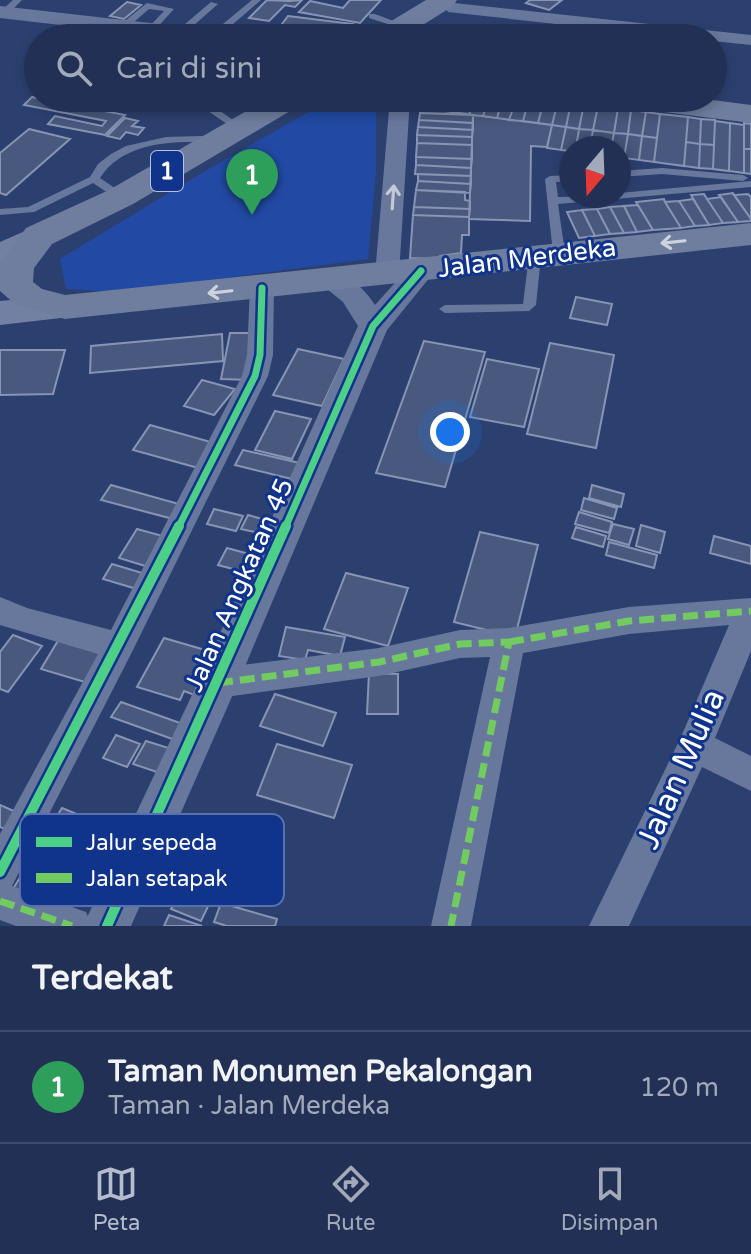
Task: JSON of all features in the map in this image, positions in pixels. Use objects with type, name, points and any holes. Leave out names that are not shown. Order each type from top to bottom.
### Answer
[{"type":"highway","points":[[406,24],[455,3]]},
{"type":"highway","points":[[727,97],[751,100]]},
{"type":"highway","points":[[727,111],[751,114]]},
{"type":"highway","name":"1","points":[[65,307],[29,297],[16,287],[13,273],[16,266],[39,236],[107,188],[257,114]]},
{"type":"highway","name":"Jalan Merdeka","points":[[65,307],[751,234]]},
{"type":"main road","points":[[0,256],[39,236]]},
{"type":"main road","points":[[0,313],[65,307]]},
{"type":"street","points":[[455,3],[606,24]]},
{"type":"street","points":[[7,8],[111,24]]},
{"type":"street","points":[[626,24],[637,20],[683,24]]},
{"type":"street","points":[[727,29],[751,32]]},
{"type":"street","points":[[727,37],[751,40]]},
{"type":"street","points":[[400,112],[404,273]]},
{"type":"street","name":"Jalan Angkatan 45","points":[[158,814],[373,326],[404,273]]},
{"type":"street","points":[[330,280],[354,296],[373,326]]},
{"type":"street","points":[[31,814],[255,376],[260,355],[262,288]]},
{"type":"street","points":[[0,610],[21,620],[119,646]]},
{"type":"street","points":[[218,683],[379,662],[460,644],[509,642],[569,628],[634,619],[751,612]]},
{"type":"street","name":"Jalan Mulia","points":[[609,926],[695,745],[751,612]]},
{"type":"street","points":[[451,926],[509,642]]},
{"type":"street","points":[[695,745],[751,774]]},
{"type":"street","points":[[0,872],[20,834]]},
{"type":"street","points":[[0,901],[72,926]]},
{"type":"street","name":"Jalan Angkatan 45","points":[[107,926],[116,906]]},
{"type":"lane","points":[[235,24],[257,0]]},
{"type":"lane","points":[[190,24],[214,4]]},
{"type":"lane","points":[[215,112],[230,122],[257,114]]},
{"type":"lane","points":[[631,173],[662,171],[751,182]]},
{"type":"lane","points":[[445,309],[525,308],[530,305],[547,255],[554,201],[550,179],[559,179]]},
{"type":"lane","points":[[631,195],[751,182]]},
{"type":"lane","points":[[0,212],[30,210],[107,188]]},
{"type":"lane","points":[[554,201],[559,201]]},
{"type":"shaded area","points":[[308,112],[376,112],[376,171],[368,259],[119,292],[66,289],[60,259]]},
{"type":"building","points":[[267,0],[302,0],[295,7],[285,5],[269,21],[249,18]]},
{"type":"building","points":[[350,0],[381,0],[360,23],[299,12],[310,1],[343,8]]},
{"type":"building","points":[[530,0],[562,0],[549,10],[526,3]]},
{"type":"building","points":[[127,2],[141,5],[124,19],[110,16]]},
{"type":"building","points":[[288,16],[353,24],[282,24]]},
{"type":"building","points":[[60,112],[125,115],[105,135],[48,124],[55,116],[102,126],[106,121]]},
{"type":"building","points":[[453,112],[473,115],[421,113]]},
{"type":"building","points":[[470,112],[484,112],[483,116],[469,115]]},
{"type":"building","points":[[484,112],[499,112],[497,118],[483,116]]},
{"type":"building","points":[[499,112],[512,112],[509,120],[497,118]]},
{"type":"building","points":[[512,112],[525,112],[523,121],[509,120]]},
{"type":"building","points":[[525,112],[541,112],[538,123],[523,121]]},
{"type":"building","points":[[541,112],[555,112],[552,125],[538,123]]},
{"type":"building","points":[[555,112],[569,112],[566,127],[552,125]]},
{"type":"building","points":[[569,112],[582,112],[579,129],[566,127]]},
{"type":"building","points":[[582,112],[597,112],[593,130],[579,129]]},
{"type":"building","points":[[597,112],[617,112],[614,133],[593,130]]},
{"type":"building","points":[[617,112],[631,112],[628,134],[614,133]]},
{"type":"building","points":[[631,112],[646,112],[642,136],[628,134]]},
{"type":"building","points":[[646,112],[660,114],[657,138],[642,136]]},
{"type":"building","points":[[420,113],[473,115],[473,123],[419,120]]},
{"type":"building","points":[[660,114],[688,117],[684,166],[654,162]]},
{"type":"building","points":[[473,115],[552,125],[547,147],[531,146],[530,221],[469,219]]},
{"type":"building","points":[[688,117],[701,119],[700,144],[686,142]]},
{"type":"building","points":[[125,118],[138,121],[132,126],[144,128],[138,135],[126,132],[120,139],[107,136]]},
{"type":"building","points":[[701,119],[715,120],[714,145],[700,144]]},
{"type":"building","points":[[419,120],[473,123],[473,130],[418,127]]},
{"type":"building","points":[[715,121],[730,123],[729,171],[713,169]]},
{"type":"building","points":[[730,123],[744,125],[744,173],[729,171]]},
{"type":"building","points":[[744,123],[751,124],[751,149],[744,149]]},
{"type":"building","points":[[552,125],[566,127],[564,136],[559,136],[559,150],[547,148]]},
{"type":"building","points":[[418,127],[473,130],[472,137],[417,135]]},
{"type":"building","points":[[566,127],[579,129],[578,136],[564,136]]},
{"type":"building","points":[[29,129],[70,139],[6,195],[0,193],[0,153]]},
{"type":"building","points":[[579,129],[593,130],[592,136],[578,136]]},
{"type":"building","points":[[593,130],[614,133],[613,136],[592,136]]},
{"type":"building","points":[[628,134],[642,136],[639,160],[631,159],[631,136]]},
{"type":"building","points":[[417,135],[472,137],[472,145],[417,143]]},
{"type":"building","points":[[642,136],[657,138],[654,162],[639,160]]},
{"type":"building","points":[[686,142],[700,144],[699,168],[684,166]]},
{"type":"building","points":[[417,143],[472,145],[472,159],[416,157]]},
{"type":"building","points":[[700,144],[714,145],[713,169],[699,168]]},
{"type":"building","points":[[744,149],[751,149],[751,174],[744,173]]},
{"type":"building","points":[[416,157],[472,159],[471,168],[416,165]]},
{"type":"building","points":[[416,165],[471,168],[471,176],[415,174]]},
{"type":"building","points":[[418,174],[471,176],[471,184],[418,181]]},
{"type":"building","points":[[418,181],[471,184],[470,193],[416,190]]},
{"type":"building","points":[[416,190],[465,192],[470,209],[414,207]]},
{"type":"building","points":[[733,193],[751,221],[738,222],[719,195]]},
{"type":"building","points":[[704,194],[723,223],[709,225],[691,195]]},
{"type":"building","points":[[748,194],[751,197],[751,219],[734,195]]},
{"type":"building","points":[[721,197],[738,222],[723,223],[707,199]]},
{"type":"building","points":[[664,199],[681,228],[653,230],[636,202]]},
{"type":"building","points":[[693,199],[709,225],[695,226],[679,201]]},
{"type":"building","points":[[679,201],[695,226],[681,228],[665,202]]},
{"type":"building","points":[[638,205],[653,230],[637,232],[625,208]]},
{"type":"building","points":[[414,207],[470,209],[469,217],[413,215]]},
{"type":"building","points":[[611,208],[625,208],[637,232],[624,233]]},
{"type":"building","points":[[611,208],[624,233],[610,234],[597,209]]},
{"type":"building","points":[[597,209],[610,234],[595,236],[582,210]]},
{"type":"building","points":[[582,210],[595,236],[579,238],[567,212]]},
{"type":"building","points":[[413,215],[469,217],[469,235],[462,235],[461,253],[440,256],[441,259],[410,258]]},
{"type":"building","points":[[576,297],[612,304],[607,325],[570,318]]},
{"type":"building","points":[[230,333],[260,333],[252,380],[221,379]]},
{"type":"building","points":[[222,334],[223,361],[90,373],[91,346]]},
{"type":"building","points":[[424,341],[485,352],[445,487],[376,473]]},
{"type":"building","points":[[550,343],[614,355],[596,448],[527,434]]},
{"type":"building","points":[[298,349],[344,359],[322,406],[273,395]]},
{"type":"building","points":[[0,350],[65,350],[53,394],[0,395]]},
{"type":"building","points":[[487,359],[539,369],[524,427],[470,417]]},
{"type":"building","points":[[202,380],[235,389],[214,415],[184,406]]},
{"type":"building","points":[[275,411],[311,419],[292,459],[255,450]]},
{"type":"building","points":[[150,425],[218,444],[202,469],[133,450]]},
{"type":"building","points":[[243,450],[304,464],[296,480],[235,465]]},
{"type":"building","points":[[111,485],[186,506],[177,520],[101,500]]},
{"type":"building","points":[[592,485],[624,494],[621,507],[589,498]]},
{"type":"building","points":[[584,498],[617,508],[614,519],[581,510]]},
{"type":"building","points":[[214,509],[243,516],[236,531],[207,524]]},
{"type":"building","points":[[579,512],[612,522],[609,533],[575,524]]},
{"type":"building","points":[[248,515],[266,520],[259,533],[241,529]]},
{"type":"building","points":[[613,524],[634,529],[629,545],[608,539]]},
{"type":"building","points":[[641,525],[665,532],[660,553],[636,546]]},
{"type":"building","points":[[576,527],[606,536],[603,547],[572,538]]},
{"type":"building","points":[[137,529],[170,538],[152,568],[119,558]]},
{"type":"building","points":[[480,532],[538,545],[515,637],[454,622]]},
{"type":"building","points":[[714,536],[751,546],[751,564],[710,553]]},
{"type":"building","points":[[609,542],[657,555],[654,568],[606,555]]},
{"type":"building","points":[[227,548],[260,557],[252,574],[218,565]]},
{"type":"building","points":[[112,564],[149,575],[140,590],[103,579]]},
{"type":"building","points":[[346,573],[408,588],[388,646],[324,629]]},
{"type":"building","points":[[286,627],[345,637],[340,656],[308,650],[305,660],[279,656]]},
{"type":"building","points":[[13,635],[42,646],[8,692],[0,689],[0,652]]},
{"type":"building","points":[[164,638],[205,650],[199,663],[214,668],[200,697],[184,691],[180,700],[137,687]]},
{"type":"building","points":[[59,639],[111,655],[95,685],[41,669]]},
{"type":"building","points":[[369,673],[398,674],[398,714],[367,714]]},
{"type":"building","points":[[275,694],[336,713],[323,746],[260,726]]},
{"type":"building","points":[[121,702],[183,724],[175,740],[111,717]]},
{"type":"building","points":[[116,735],[140,744],[127,767],[103,758]]},
{"type":"building","points":[[146,741],[175,750],[163,774],[133,764]]},
{"type":"building","points":[[277,744],[352,765],[334,818],[257,795]]},
{"type":"building","points":[[0,805],[16,812],[5,829],[0,827]]},
{"type":"building","points":[[62,808],[76,814],[58,814]]},
{"type":"building","points":[[20,877],[20,892],[13,889]]},
{"type":"building","points":[[54,906],[72,906],[69,912]]},
{"type":"building","points":[[173,906],[208,906],[201,921],[171,909]]},
{"type":"building","points":[[220,906],[232,906],[277,919],[275,926],[227,926],[214,922]]},
{"type":"building","points":[[169,915],[202,926],[164,926]]},
{"type":"marked path","points":[[509,642],[629,621],[751,611]]},
{"type":"marked path","points":[[218,683],[379,662],[460,644],[509,642],[451,926]]},
{"type":"marked path","points":[[0,901],[72,926]]},
{"type":"cycle path","points":[[158,814],[373,326],[421,271]]},
{"type":"cycle path","points":[[31,814],[255,376],[260,355],[262,288]]},
{"type":"cycle path","points":[[0,872],[20,834]]},
{"type":"cycle path","points":[[107,926],[116,906]]},
{"type":"place","name":"Taman Monumen Pekalongan","points":[[252,215]]}]
